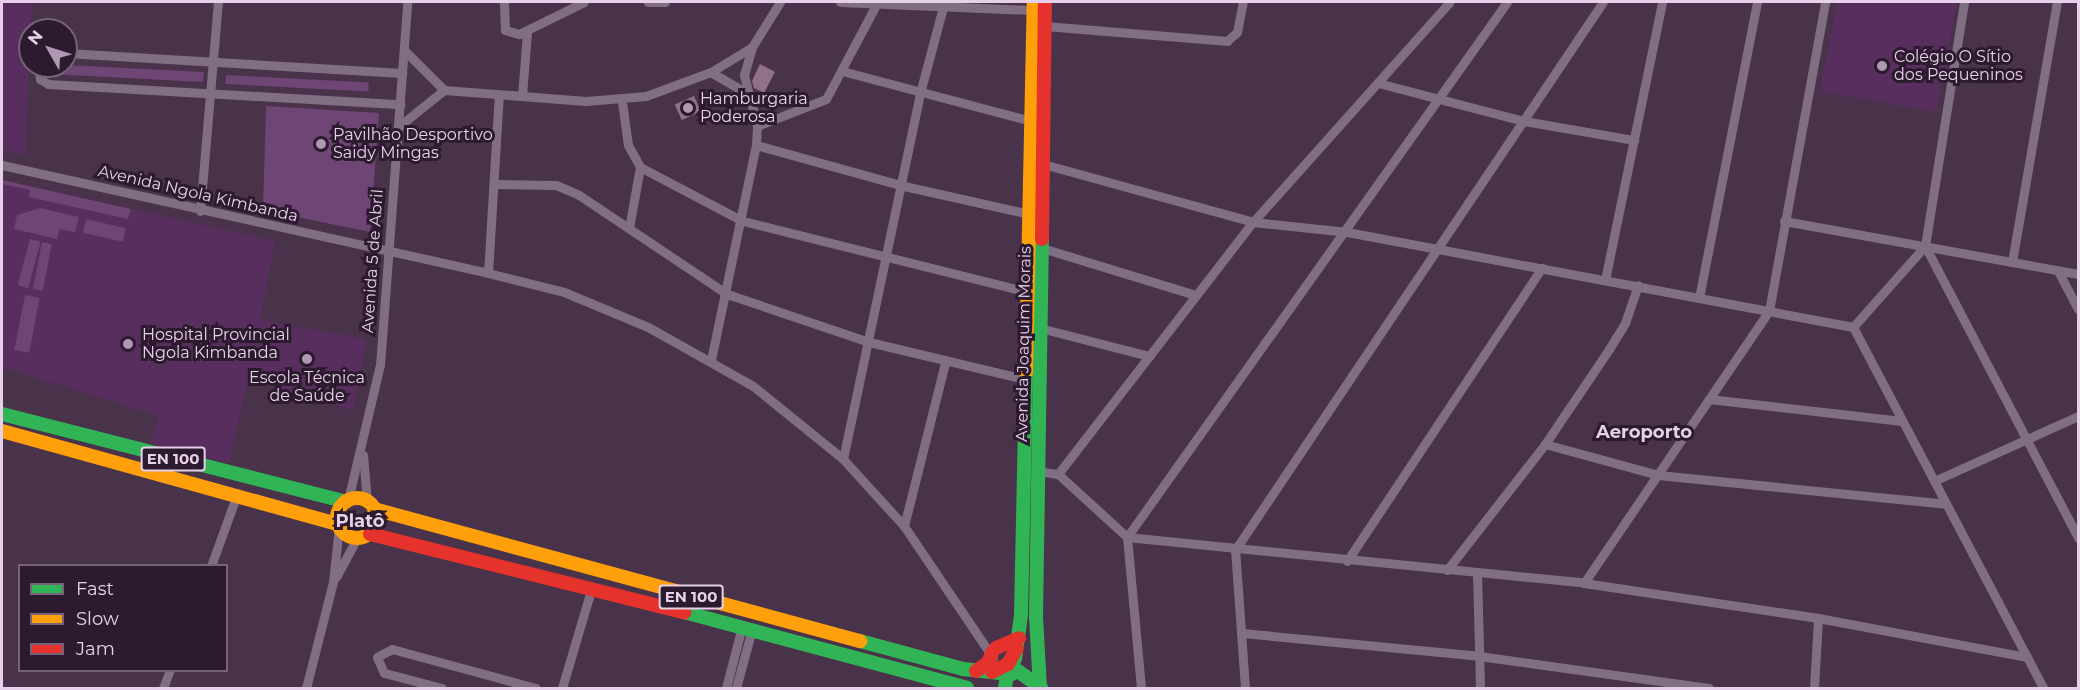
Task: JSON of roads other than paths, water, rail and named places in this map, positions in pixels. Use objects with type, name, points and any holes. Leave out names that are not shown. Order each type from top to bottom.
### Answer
[{"type":"main road","name":"Avenida Joaquim Morais","points":[[1038,4],[1045,26],[1036,640],[1041,688]]},
{"type":"main road","name":"Avenida Joaquim Morais","points":[[1000,675],[1018,643],[1031,122],[1038,4]]},
{"type":"main road","name":"EN 100","points":[[2,414],[201,466],[371,505],[1000,675],[1027,674],[1041,688]]},
{"type":"main road","name":"EN 100","points":[[2,431],[237,494],[363,536],[592,587],[967,688]]},
{"type":"main road","points":[[197,485],[201,466]]},
{"type":"main road","points":[[338,526],[337,514],[347,501]]},
{"type":"main road","points":[[363,536],[377,519],[371,505]]},
{"type":"main road","points":[[1000,675],[988,663],[994,651],[1018,643]]},
{"type":"street","points":[[200,211],[213,93],[218,2]]},
{"type":"street","name":"Avenida 5 de Abril","points":[[347,501],[362,449],[380,365],[407,2]]},
{"type":"street","points":[[504,2],[505,30],[527,32],[584,2]]},
{"type":"street","points":[[648,2],[665,2]]},
{"type":"street","points":[[711,360],[743,221],[756,145],[757,126],[745,92],[746,63],[752,48],[780,2]]},
{"type":"street","points":[[840,2],[943,7],[1038,4]]},
{"type":"street","points":[[1045,26],[1227,41],[1238,32],[1243,2]]},
{"type":"street","points":[[1058,474],[1253,222],[1450,2]]},
{"type":"street","points":[[1141,688],[1127,537],[1347,232],[1507,2]]},
{"type":"street","points":[[1245,688],[1235,550],[1604,2]]},
{"type":"street","points":[[1605,280],[1662,2]]},
{"type":"street","points":[[1700,298],[1757,2]]},
{"type":"street","points":[[1584,583],[1769,311],[1825,2]]},
{"type":"street","points":[[1853,327],[1925,246],[1964,2]]},
{"type":"street","points":[[2012,262],[2057,2]]},
{"type":"street","points":[[757,126],[826,99],[876,5]]},
{"type":"street","points":[[843,459],[904,186],[920,93],[943,7]]},
{"type":"street","points":[[522,96],[527,32]]},
{"type":"street","points":[[404,50],[444,90],[622,102],[711,72],[752,48]]},
{"type":"street","points":[[78,55],[402,73]]},
{"type":"street","points":[[842,71],[1031,122]]},
{"type":"street","points":[[711,72],[745,92]]},
{"type":"street","points":[[40,78],[48,84],[400,104]]},
{"type":"street","points":[[1378,83],[1438,101],[1524,121],[1634,140]]},
{"type":"street","points":[[398,127],[444,90]]},
{"type":"street","points":[[488,273],[499,94]]},
{"type":"street","points":[[622,102],[628,145],[640,167],[743,221],[1027,292]]},
{"type":"street","points":[[756,145],[904,186],[1029,214]]},
{"type":"street","points":[[1043,164],[1253,222],[1347,232],[1853,327]]},
{"type":"street","name":"Avenida Ngola Kimbanda","points":[[2,165],[564,292],[711,360],[796,417],[843,459],[904,526],[994,651],[1000,675]]},
{"type":"street","points":[[629,228],[640,167]]},
{"type":"street","points":[[494,184],[556,185],[629,228],[727,294],[869,342],[945,363],[1024,379]]},
{"type":"street","points":[[1784,220],[2079,274]]},
{"type":"street","points":[[1925,246],[2079,538]]},
{"type":"street","points":[[1042,248],[1196,295]]},
{"type":"street","points":[[1347,561],[1542,268]]},
{"type":"street","points":[[2058,271],[2079,309]]},
{"type":"street","points":[[1447,570],[1545,444],[1625,323],[1638,285]]},
{"type":"street","points":[[1853,327],[2043,688]]},
{"type":"street","points":[[1040,328],[1149,356]]},
{"type":"street","points":[[904,526],[945,363]]},
{"type":"street","points":[[1709,399],[1902,421]]},
{"type":"street","points":[[1934,481],[2079,416]]},
{"type":"street","points":[[1545,444],[1658,475],[1946,504]]},
{"type":"street","name":"Avenida 5 de Abril","points":[[362,449],[371,505]]},
{"type":"street","points":[[1038,471],[1058,474],[1127,537],[1235,550],[1584,583],[1818,618],[2027,657]]},
{"type":"street","points":[[212,564],[237,494]]},
{"type":"street","points":[[306,688],[333,582],[338,526]]},
{"type":"street","points":[[333,582],[363,536]]},
{"type":"street","points":[[1477,572],[1480,688]]},
{"type":"street","points":[[562,688],[592,587]]},
{"type":"street","points":[[1814,688],[1818,618]]},
{"type":"street","points":[[726,688],[747,627]]},
{"type":"street","points":[[736,688],[747,627]]},
{"type":"street","points":[[1242,633],[1479,656],[1709,688]]},
{"type":"street","points":[[442,688],[384,673],[377,657],[392,649],[536,688]]},
{"type":"street","points":[[163,688],[169,672]]},
{"type":"place","name":"Colégio O Sítio dos Pequeninos","points":[[1882,66]]},
{"type":"place","name":"Hamburgaria Poderosa","points":[[688,108]]},
{"type":"place","name":"Pavilhão Desportivo Saidy Mingas","points":[[321,144]]},
{"type":"place","name":"Hospital Provincial Ngola Kimbanda","points":[[128,344]]},
{"type":"place","name":"Escola Técnica de Saúde","points":[[307,359]]},
{"type":"district","name":"Aeroporto","points":[[1644,432]]},
{"type":"district","name":"Platô","points":[[360,521]]}]
